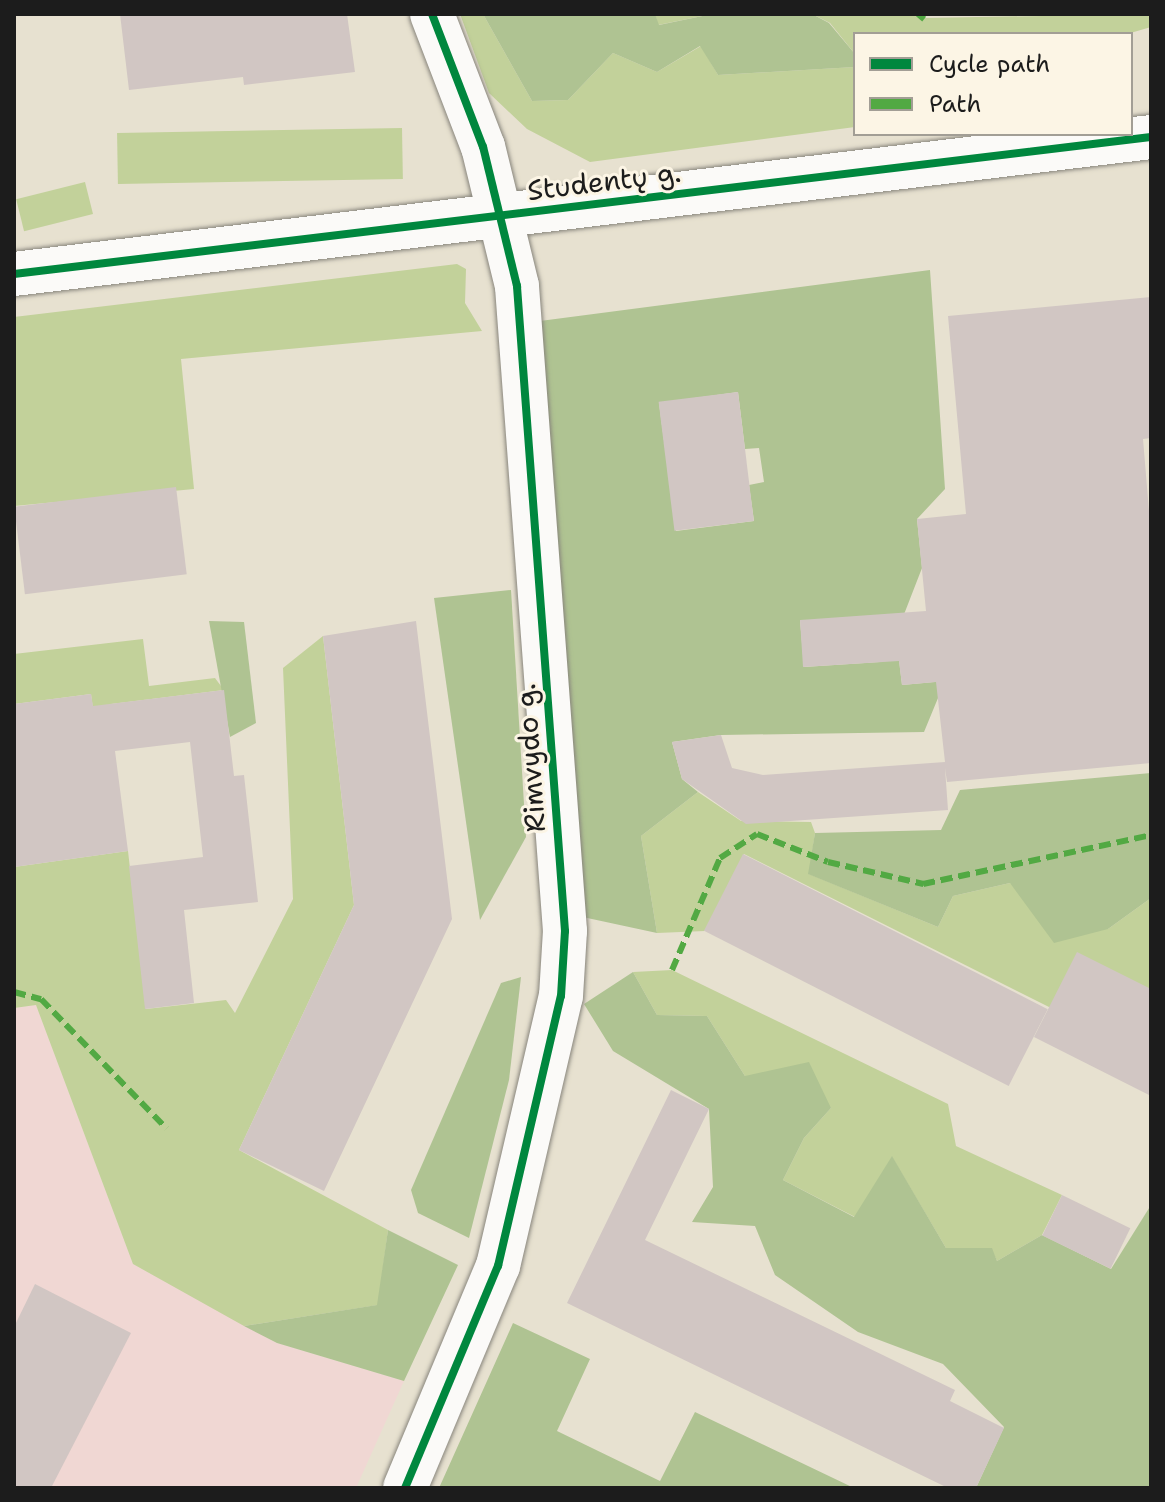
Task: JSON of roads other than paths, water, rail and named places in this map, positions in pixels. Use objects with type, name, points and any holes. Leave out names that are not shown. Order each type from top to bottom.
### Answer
[{"type":"street","name":"Rimvydo g.","points":[[405,1488],[498,1266],[538,1110],[562,983],[565,931],[517,286],[483,147],[432,14]]},
{"type":"street","name":"Studentų g.","points":[[14,274],[1151,137]]}]
